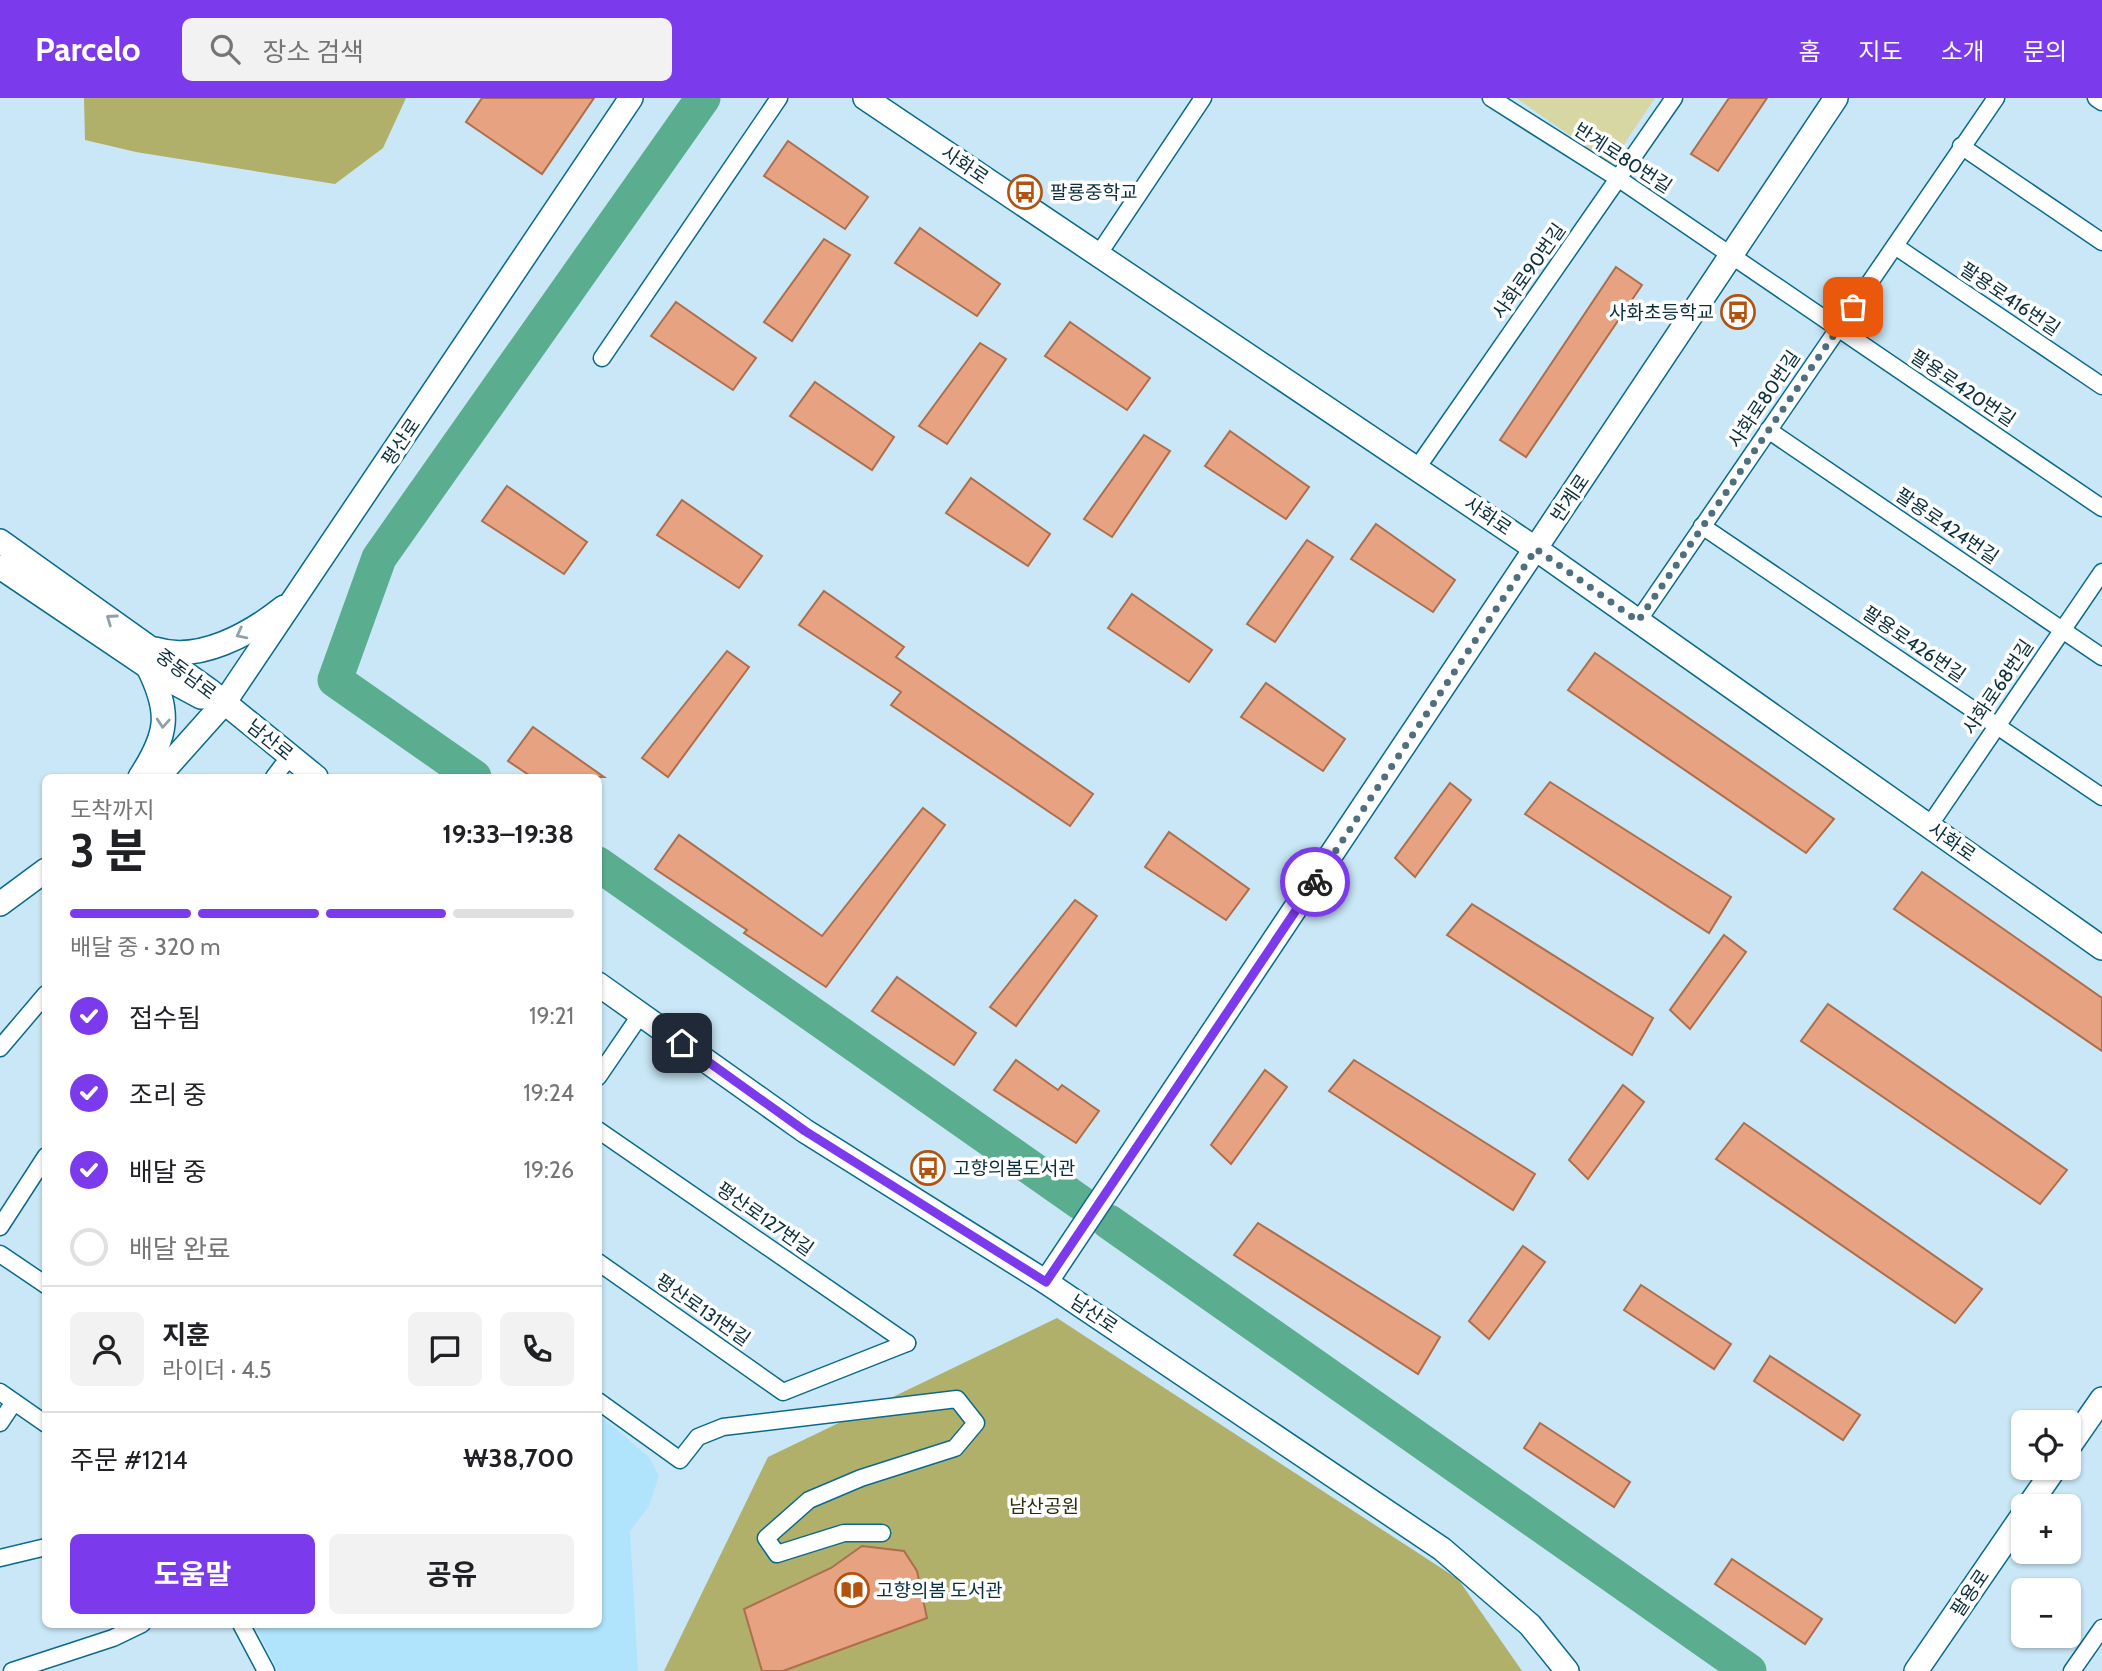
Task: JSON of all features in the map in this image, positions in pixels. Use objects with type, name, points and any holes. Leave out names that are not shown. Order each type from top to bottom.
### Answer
[{"type":"main road","name":"평산로","points":[[161,774],[224,703],[631,98]]},
{"type":"main road","name":"사화로","points":[[865,98],[1536,549],[2102,948]]},
{"type":"main road","name":"반계로","points":[[1046,1282],[1836,98]]},
{"type":"main road","name":"중동남로","points":[[0,541],[149,657]]},
{"type":"main road","name":"중동남로","points":[[0,567],[224,703]]},
{"type":"main road","points":[[142,774],[162,737],[165,718],[163,701],[149,657],[211,648],[271,617],[298,596]]},
{"type":"main road","name":"남산로","points":[[224,703],[312,774]]},
{"type":"main road","points":[[0,905],[42,873]]},
{"type":"main road","name":"남산로","points":[[602,987],[805,1131],[1046,1282],[1443,1549],[1530,1625],[1567,1671]]},
{"type":"main road","points":[[2081,1429],[2102,1399]]},
{"type":"main road","name":"팔용로","points":[[1916,1671],[2011,1532]]},
{"type":"street","points":[[602,358],[779,98]]},
{"type":"street","points":[[1098,255],[1203,98]]},
{"type":"street","name":"반계로80번길","points":[[1491,98],[1732,255]]},
{"type":"street","name":"사화로90번길","points":[[1417,468],[1674,98]]},
{"type":"street","name":"사화로80번길","points":[[1638,621],[1996,98]]},
{"type":"street","points":[[2096,98],[2102,102]]},
{"type":"street","points":[[1961,146],[2102,242]]},
{"type":"street","name":"팔용로416번길","points":[[1895,246],[2102,386]]},
{"type":"street","name":"팔용로420번길","points":[[1732,255],[2102,508]]},
{"type":"street","name":"팔용로424번길","points":[[1768,430],[2102,657]]},
{"type":"street","name":"팔용로426번길","points":[[1702,526],[2102,797]]},
{"type":"street","name":"사화로68번길","points":[[1929,826],[2102,572]]},
{"type":"street","points":[[276,774],[290,756]]},
{"type":"street","points":[[0,1048],[42,999]]},
{"type":"street","points":[[602,1071],[641,1014]]},
{"type":"street","name":"평산로127번길","points":[[602,1133],[907,1343],[783,1392]]},
{"type":"street","points":[[0,1227],[42,1162]]},
{"type":"street","points":[[0,1254],[42,1282]]},
{"type":"street","name":"평산로131번길","points":[[602,1265],[783,1392]]},
{"type":"street","points":[[0,1392],[42,1421]]},
{"type":"street","points":[[602,1404],[680,1460],[698,1437],[723,1427],[957,1399],[976,1423],[955,1448],[861,1478],[809,1500],[766,1538],[777,1554],[844,1533],[882,1533]]},
{"type":"street","points":[[0,1423],[14,1402]]},
{"type":"street","points":[[0,1558],[42,1548]]},
{"type":"street","points":[[12,1671],[114,1638],[134,1628]]},
{"type":"street","points":[[243,1628],[265,1671]]},
{"type":"street","points":[[2072,1671],[2095,1651],[2102,1628]]},
{"type":"shaded area","points":[[602,1418],[649,1457],[659,1476],[649,1506],[630,1531],[638,1671],[278,1671],[256,1628],[602,1628]]},
{"type":"green space","points":[[84,98],[406,98],[383,148],[335,184],[136,152],[85,140]]},
{"type":"green space","points":[[1516,98],[1655,98],[1611,164]]},
{"type":"green space","name":"남산공원","points":[[1057,1318],[1458,1579],[1522,1671],[664,1671],[768,1457]]},
{"type":"building","points":[[482,98],[594,98],[542,174],[466,122]]},
{"type":"building","points":[[1729,98],[1767,98],[1718,171],[1691,154]]},
{"type":"building","points":[[788,141],[868,197],[845,229],[764,176]]},
{"type":"building","points":[[920,228],[1000,284],[977,316],[895,263]]},
{"type":"building","points":[[824,239],[850,255],[792,341],[764,322]]},
{"type":"building","points":[[1616,267],[1642,285],[1526,457],[1500,440]]},
{"type":"building","points":[[676,302],[756,358],[733,390],[651,336]]},
{"type":"building","points":[[1070,322],[1150,378],[1127,410],[1045,356]]},
{"type":"building","points":[[980,343],[1006,359],[947,444],[919,426]]},
{"type":"building","points":[[815,382],[894,437],[872,470],[790,416]]},
{"type":"building","points":[[1230,431],[1309,487],[1286,519],[1205,466]]},
{"type":"building","points":[[1144,435],[1170,451],[1112,537],[1084,519]]},
{"type":"building","points":[[971,478],[1050,534],[1028,566],[946,513]]},
{"type":"building","points":[[507,486],[587,542],[564,574],[482,521]]},
{"type":"building","points":[[682,500],[762,556],[739,588],[657,535]]},
{"type":"building","points":[[1376,524],[1455,580],[1433,612],[1351,559]]},
{"type":"building","points":[[1307,540],[1333,557],[1275,642],[1247,624]]},
{"type":"building","points":[[824,591],[904,647],[896,657],[1093,794],[1070,826],[891,705],[901,692],[799,625]]},
{"type":"building","points":[[1132,594],[1212,650],[1189,682],[1108,628]]},
{"type":"building","points":[[727,651],[749,667],[668,777],[642,758]]},
{"type":"building","points":[[1595,653],[1834,819],[1806,853],[1568,690]]},
{"type":"building","points":[[1266,683],[1345,739],[1323,771],[1241,717]]},
{"type":"building","points":[[533,727],[600,774],[528,774],[508,761]]},
{"type":"building","points":[[1550,782],[1731,897],[1709,933],[1525,814]]},
{"type":"building","points":[[1450,783],[1471,800],[1415,877],[1395,858]]},
{"type":"building","points":[[923,808],[945,825],[826,987],[744,933],[747,930],[655,869],[679,835],[822,936]]},
{"type":"building","points":[[1169,832],[1249,889],[1226,920],[1145,867]]},
{"type":"building","points":[[1922,872],[2102,998],[2102,1051],[1894,909]]},
{"type":"building","points":[[1075,900],[1097,916],[1016,1026],[990,1007]]},
{"type":"building","points":[[1472,904],[1653,1018],[1632,1055],[1447,935]]},
{"type":"building","points":[[1724,935],[1746,952],[1690,1029],[1670,1010]]},
{"type":"building","points":[[897,977],[976,1033],[954,1065],[872,1011]]},
{"type":"building","points":[[1828,1004],[2067,1170],[2040,1204],[1801,1041]]},
{"type":"building","points":[[1016,1060],[1058,1090],[1062,1085],[1099,1111],[1076,1143],[994,1090]]},
{"type":"building","points":[[1354,1060],[1535,1174],[1513,1210],[1329,1091]]},
{"type":"building","points":[[1265,1070],[1287,1087],[1231,1164],[1211,1145]]},
{"type":"building","points":[[1623,1085],[1644,1102],[1588,1179],[1569,1160]]},
{"type":"building","points":[[1744,1123],[1982,1289],[1955,1323],[1716,1159]]},
{"type":"building","points":[[1258,1223],[1440,1337],[1418,1374],[1234,1255]]},
{"type":"building","points":[[1523,1246],[1545,1262],[1489,1339],[1469,1321]]},
{"type":"building","points":[[1641,1285],[1731,1344],[1714,1369],[1624,1310]]},
{"type":"building","points":[[1770,1356],[1860,1415],[1843,1440],[1754,1381]]},
{"type":"building","points":[[1540,1423],[1630,1482],[1614,1507],[1524,1448]]},
{"type":"building","name":"고향의봄 도서관","points":[[862,1546],[904,1551],[917,1571],[927,1618],[783,1671],[762,1671],[744,1609],[831,1568]]},
{"type":"building","points":[[1732,1559],[1822,1619],[1805,1644],[1715,1584]]},
{"type":"waterway","points":[[470,774],[335,680],[379,558],[703,98]]},
{"type":"waterway","points":[[602,867],[1081,1203]]},
{"type":"waterway","points":[[1109,1222],[1749,1671]]},
{"type":"way so far","points":[[1315,882],[1536,549],[1638,621],[1853,307]]},
{"type":"place","name":"팔룡중학교","points":[[1025,192]]},
{"type":"place","name":"사화초등학교","points":[[1738,312]]},
{"type":"place","name":"고향의봄도서관","points":[[928,1168]]},
{"type":"place","name":"고향의봄 도서관","points":[[852,1590]]},
{"type":"route","points":[[682,1043],[805,1131],[1046,1282],[1315,882]]}]
